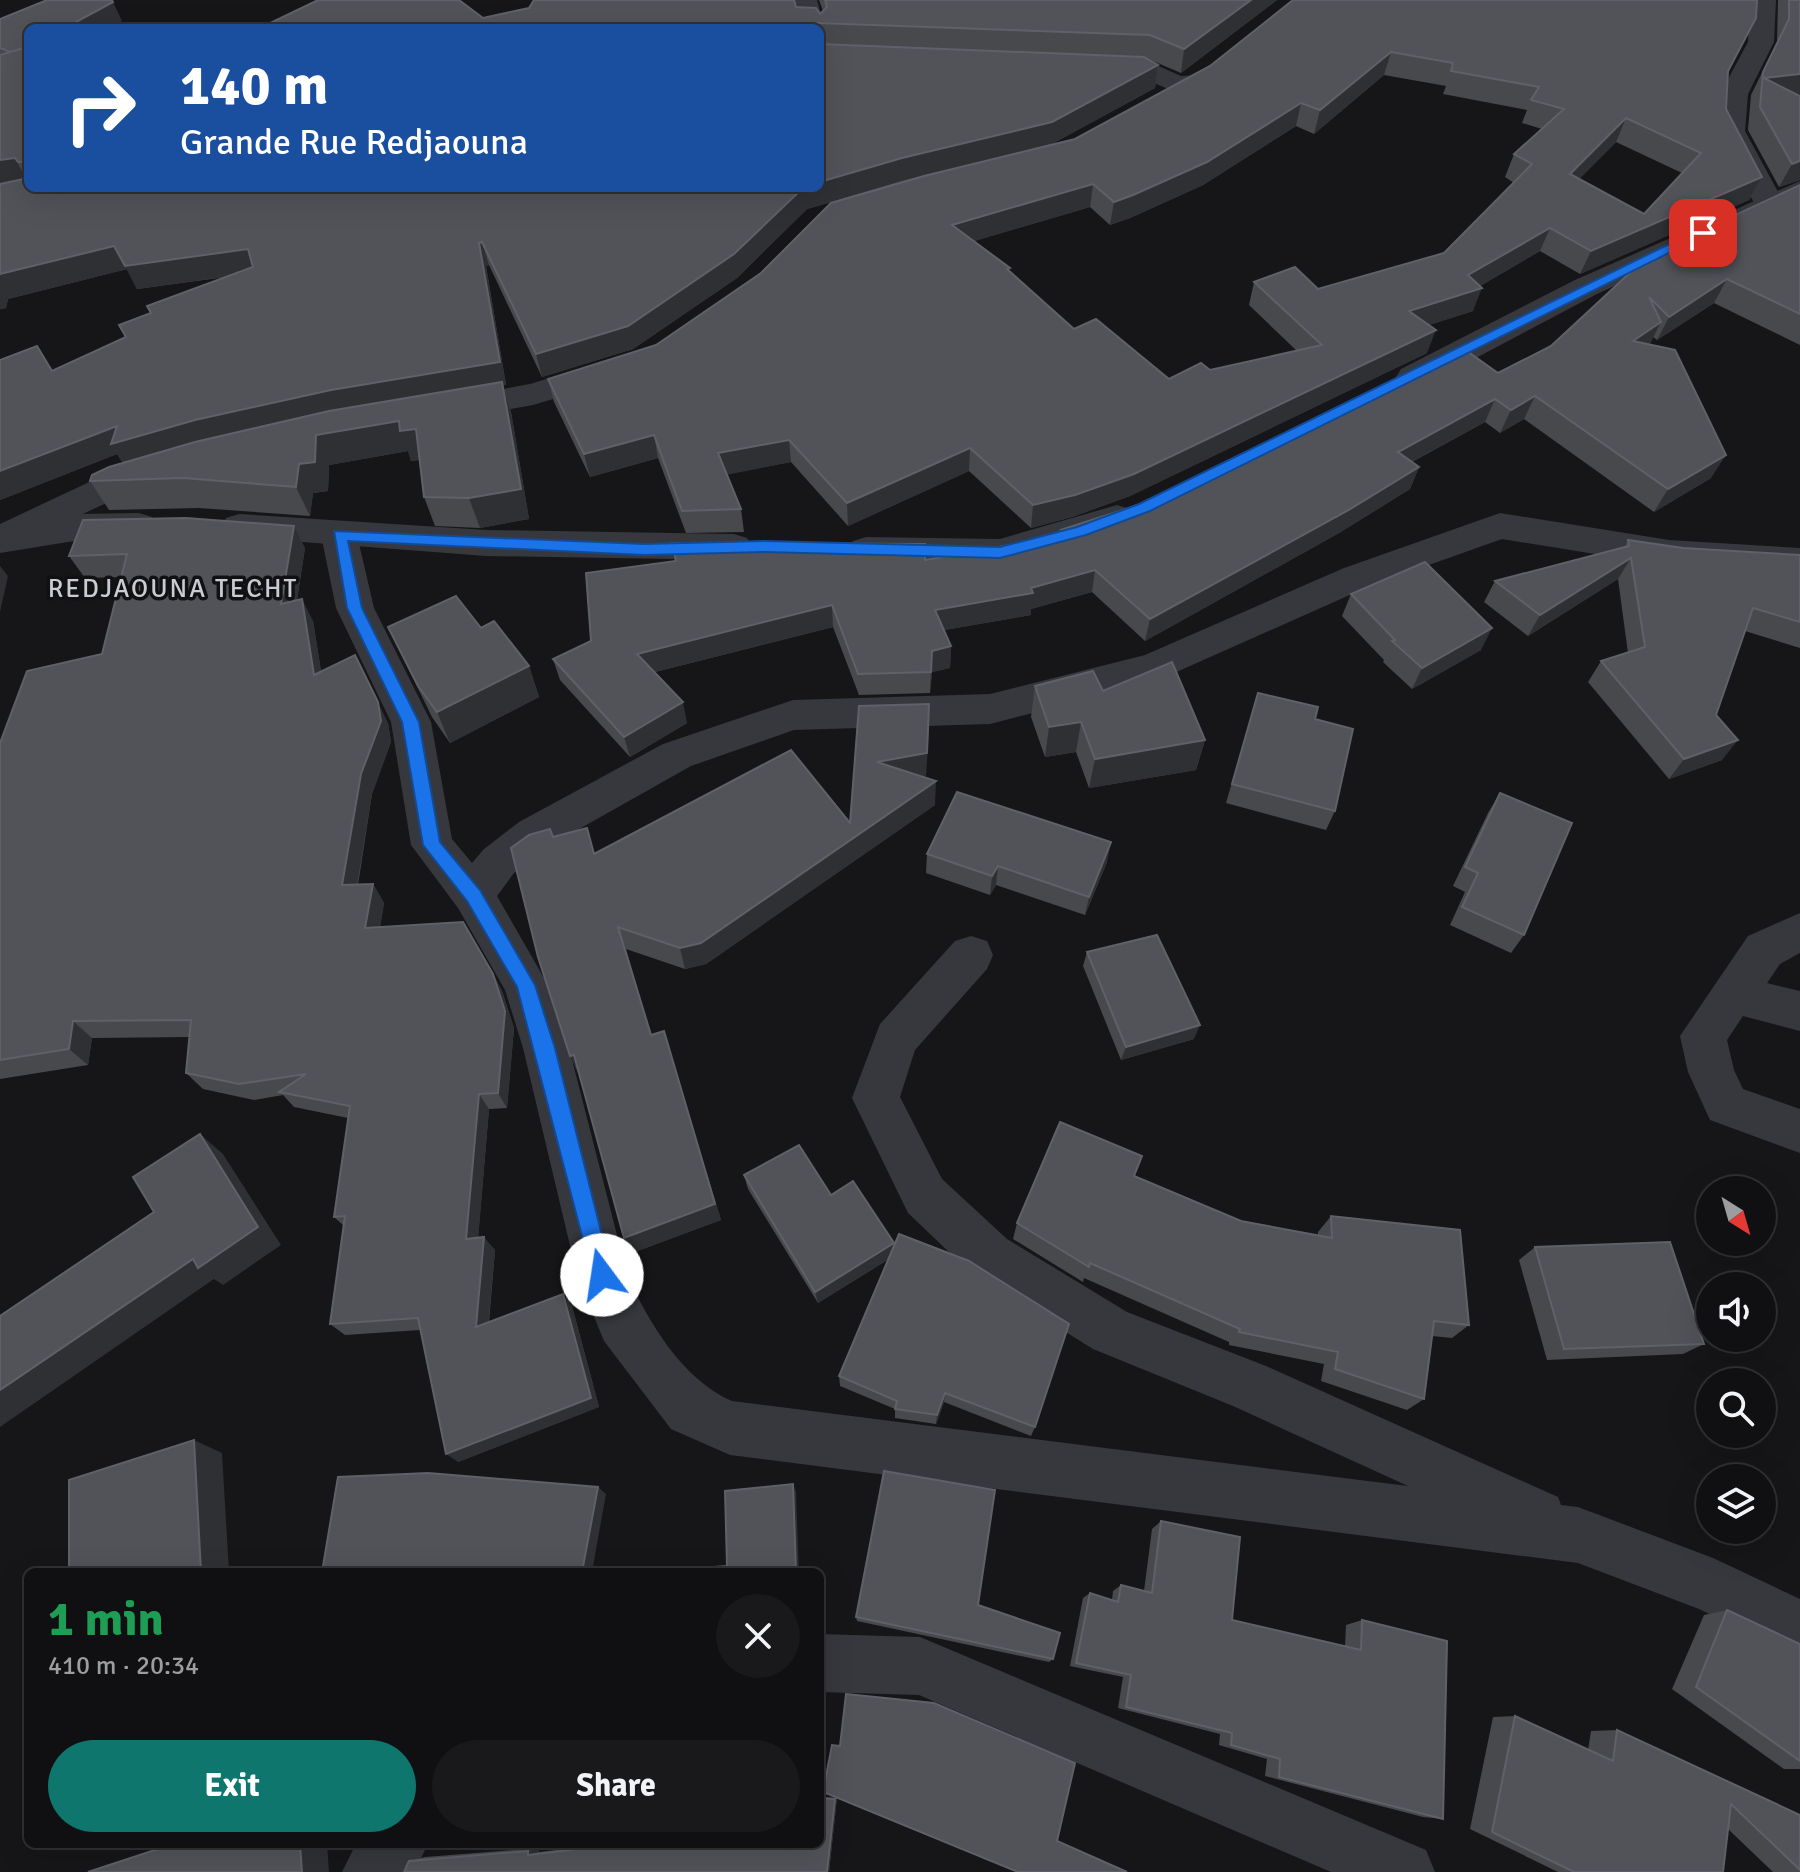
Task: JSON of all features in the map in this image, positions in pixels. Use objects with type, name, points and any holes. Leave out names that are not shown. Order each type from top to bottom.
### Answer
[{"type":"street","points":[[804,0],[811,24]]},
{"type":"street","points":[[1389,389],[1586,287],[1784,196],[1731,131],[1734,94],[1761,42],[1763,0]]},
{"type":"street","points":[[1154,103],[1194,81],[1219,61]]},
{"type":"street","points":[[1067,66],[1147,69],[1177,85],[1194,81]]},
{"type":"street","points":[[415,415],[533,394],[632,363]]},
{"type":"street","points":[[0,540],[114,485],[182,465]]},
{"type":"street","points":[[840,549],[1000,552],[1081,531],[1144,508]]},
{"type":"street","points":[[0,540],[80,527],[184,525],[433,542],[644,550],[765,547]]},
{"type":"street","points":[[473,895],[499,861],[534,834],[677,755],[793,715],[990,709],[1154,667],[1357,577],[1500,526],[1669,553],[1800,561]]},
{"type":"street","points":[[339,535],[355,608],[411,722],[432,845],[473,895],[526,985],[546,1048],[602,1275],[622,1323],[653,1367],[690,1410],[730,1428],[1578,1535]]},
{"type":"street","points":[[1800,932],[1764,950],[1703,1036],[1711,1072],[1727,1105],[1800,1131]]},
{"type":"street","points":[[971,955],[896,1039],[876,1098],[925,1196],[989,1256],[1111,1331],[1247,1385],[1578,1535],[1713,1586],[1800,1629]]},
{"type":"street","points":[[1733,994],[1800,1011]]},
{"type":"street","points":[[824,1663],[920,1666],[1404,1872]]},
{"type":"street","points":[[373,1872],[394,1848]]},
{"type":"building","points":[[47,0],[113,2],[72,24],[24,24],[24,48],[10,52],[0,48],[0,19]]},
{"type":"building","points":[[318,0],[459,0],[483,18],[529,8],[534,0],[794,0],[796,7],[816,8],[820,14],[827,7],[825,0],[1251,0],[1184,49],[1150,35],[817,23],[268,24]]},
{"type":"building","points":[[1293,0],[1757,0],[1756,18],[1728,71],[1726,109],[1762,177],[1591,251],[1550,228],[1468,275],[1482,288],[1409,311],[1436,330],[1134,474],[1075,495],[1033,505],[970,448],[847,503],[789,440],[718,453],[741,509],[682,511],[654,435],[584,454],[548,379],[656,345],[761,273],[831,203],[924,176],[1075,139],[1210,66]],"holes":[[[1391,52],[1453,63],[1451,71],[1539,87],[1531,100],[1564,109],[1514,154],[1532,164],[1444,253],[1318,289],[1295,267],[1254,282],[1322,345],[1210,370],[1201,363],[1169,379],[1096,319],[1074,329],[1007,269],[1010,268],[952,225],[1093,184],[1114,202],[1133,195],[1207,162],[1301,103],[1320,110]],[[1626,118],[1701,153],[1644,214],[1570,174]]]},
{"type":"building","points":[[1789,0],[1800,0],[1800,74],[1764,78],[1800,96],[1800,161],[1792,164],[1760,107],[1763,72],[1789,19]]},
{"type":"building","points":[[824,44],[1144,57],[1158,65],[1052,122],[902,158],[824,181]]},
{"type":"building","points":[[24,48],[24,162],[18,162],[15,158],[0,160],[0,55]]},
{"type":"building","points":[[24,179],[24,192],[799,192],[734,254],[628,326],[536,354],[482,242],[479,243],[500,362],[331,390],[195,420],[111,444],[117,426],[0,471],[0,360],[37,346],[52,371],[126,337],[119,325],[151,313],[147,306],[253,267],[248,249],[125,266],[114,246],[0,274],[0,184]]},
{"type":"building","points":[[1800,185],[1800,314],[1727,279],[1669,317],[1649,297],[1661,322],[1633,341],[1675,350],[1726,455],[1668,489],[1535,396],[1511,410],[1495,399],[1398,452],[1419,467],[1347,511],[1150,619],[1095,570],[1031,588],[1033,593],[935,610],[951,646],[932,651],[931,672],[858,674],[832,605],[637,654],[683,702],[624,737],[553,659],[591,641],[586,573],[676,561],[672,543],[925,544],[925,560],[1067,535],[1061,530],[1163,497],[1464,349],[1498,373],[1551,346],[1649,255]]},
{"type":"building","points":[[502,382],[521,489],[469,498],[424,497],[416,429],[400,431],[399,421],[316,435],[315,462],[299,464],[296,487],[183,478],[90,481],[92,475],[109,467],[195,442],[329,411]]},
{"type":"building","points":[[186,518],[294,526],[281,604],[302,599],[314,675],[355,655],[378,702],[381,721],[361,774],[342,885],[373,884],[365,928],[463,922],[493,974],[505,1011],[498,1093],[479,1094],[466,1239],[484,1237],[476,1327],[563,1294],[591,1398],[446,1454],[418,1318],[330,1324],[345,1216],[334,1217],[350,1106],[279,1092],[306,1074],[239,1084],[186,1073],[191,1020],[73,1021],[69,1049],[0,1060],[0,743],[27,671],[102,654],[127,554],[69,556],[83,520]]},
{"type":"building","points":[[1628,540],[1683,548],[1800,555],[1800,622],[1753,608],[1716,715],[1738,740],[1684,759],[1601,661],[1645,647],[1631,558],[1540,615],[1495,581],[1629,546]]},
{"type":"building","points":[[1425,562],[1492,628],[1422,668],[1392,641],[1395,640],[1351,594]]},
{"type":"building","points":[[456,596],[481,628],[494,621],[529,666],[437,712],[418,686],[388,627]]},
{"type":"building","points":[[1172,662],[1205,740],[1095,759],[1081,722],[1049,727],[1035,686],[1093,671],[1103,691]]},
{"type":"building","points":[[1258,693],[1318,707],[1315,719],[1353,729],[1335,811],[1232,784]]},
{"type":"building","points":[[929,704],[927,753],[877,762],[936,781],[701,943],[680,948],[618,927],[651,1035],[664,1031],[715,1204],[624,1238],[574,1055],[570,1056],[538,957],[511,848],[529,835],[550,829],[553,837],[587,828],[594,854],[791,750],[850,823],[859,706]]},
{"type":"building","points":[[957,792],[1111,842],[1089,897],[998,866],[992,876],[927,854]]},
{"type":"building","points":[[1500,793],[1572,823],[1524,935],[1462,907],[1478,873],[1465,867]]},
{"type":"building","points":[[1157,935],[1200,1025],[1126,1047],[1087,952]]},
{"type":"building","points":[[1060,1122],[1142,1156],[1134,1176],[1241,1221],[1332,1238],[1331,1216],[1460,1230],[1469,1325],[1434,1321],[1424,1399],[1335,1369],[1338,1352],[1239,1332],[1240,1329],[1090,1263],[1089,1267],[1017,1223]]},
{"type":"building","points":[[200,1134],[258,1227],[198,1268],[193,1259],[0,1390],[0,1316],[154,1212],[133,1177]]},
{"type":"building","points":[[799,1145],[831,1195],[853,1181],[894,1243],[815,1292],[744,1175]]},
{"type":"building","points":[[899,1234],[969,1261],[1069,1324],[1035,1427],[945,1393],[937,1415],[895,1409],[897,1401],[839,1376]]},
{"type":"building","points":[[1670,1242],[1696,1320],[1696,1344],[1564,1349],[1535,1247]]},
{"type":"building","points":[[194,1440],[201,1568],[69,1568],[69,1480]]},
{"type":"building","points":[[884,1471],[995,1490],[978,1605],[1060,1633],[1053,1659],[856,1617]]},
{"type":"building","points":[[428,1473],[598,1487],[583,1568],[323,1568],[338,1477]]},
{"type":"building","points":[[793,1484],[796,1568],[702,1568],[727,1566],[725,1491]]},
{"type":"building","points":[[1161,1521],[1240,1537],[1232,1620],[1361,1650],[1362,1620],[1447,1641],[1443,1819],[1279,1777],[1280,1759],[1231,1745],[1232,1733],[1126,1707],[1131,1675],[1076,1663],[1090,1593],[1118,1602],[1121,1585],[1152,1593]]},
{"type":"building","points":[[1727,1610],[1800,1644],[1800,1761],[1696,1687]]},
{"type":"building","points":[[846,1694],[934,1703],[1075,1763],[1057,1841],[1127,1872],[1018,1872],[824,1792],[832,1745],[840,1746]]},
{"type":"building","points":[[1515,1716],[1613,1761],[1617,1730],[1800,1815],[1800,1870],[1731,1804],[1723,1872],[1574,1872],[1492,1832]]},
{"type":"building","points":[[824,1798],[835,1799],[827,1872],[404,1872],[409,1861],[528,1851],[528,1855],[587,1848],[824,1848]]},
{"type":"building","points":[[161,1848],[300,1848],[302,1872],[88,1872]]},
{"type":"district","name":"REDJAOUNA TECHT","points":[[173,589]]},
{"type":"route","points":[[602,1275],[546,1048],[526,985],[473,895],[432,845],[411,722],[355,608],[339,535],[644,550],[765,547],[1000,552],[1081,531],[1144,508],[1375,397],[1586,287],[1703,233]]}]
